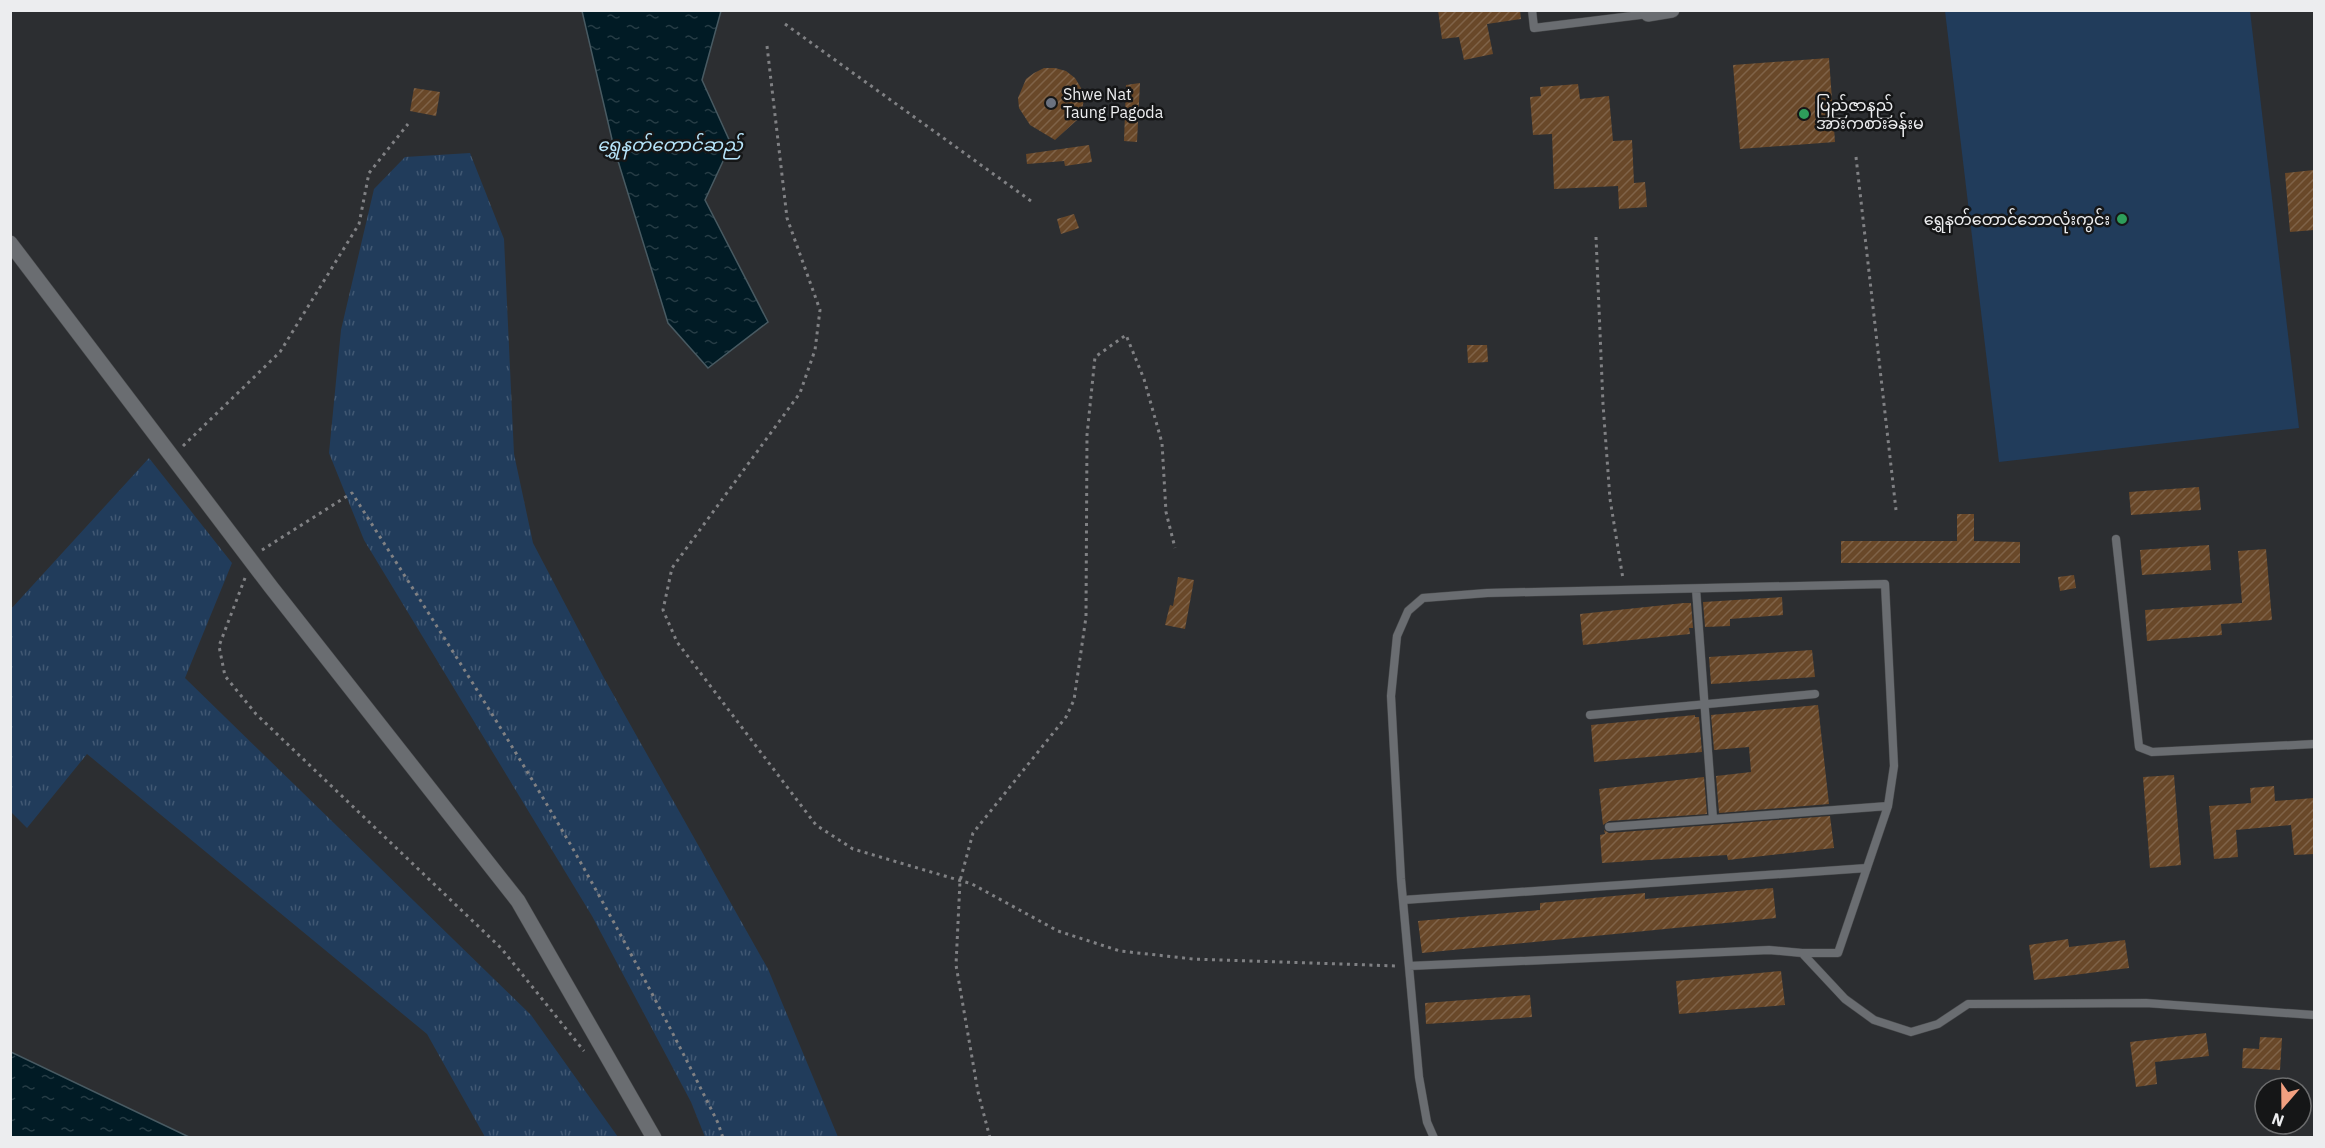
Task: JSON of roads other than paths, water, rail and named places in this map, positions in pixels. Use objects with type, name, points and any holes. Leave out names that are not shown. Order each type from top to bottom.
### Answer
[{"type":"street","points":[[1643,12],[1672,10]]},
{"type":"street","points":[[10,243],[251,561],[518,901],[654,1137]]},
{"type":"lane","points":[[1532,10],[1534,28],[1643,12]]},
{"type":"lane","points":[[2116,539],[2139,747],[2152,752],[2314,744]]},
{"type":"lane","points":[[1409,966],[1769,950],[1838,953],[1888,806],[1894,766],[1885,584],[1487,593],[1423,598],[1408,611],[1397,636],[1391,696],[1403,900],[1419,1077],[1427,1122],[1434,1137]]},
{"type":"lane","points":[[1696,589],[1713,819]]},
{"type":"lane","points":[[1590,715],[1815,694]]},
{"type":"lane","points":[[1609,826],[1888,806]]},
{"type":"lane","points":[[1403,900],[1867,868]]},
{"type":"lane","points":[[1802,953],[1845,999],[1874,1020],[1911,1032],[1938,1024],[1968,1004],[2146,1003],[2314,1015]]},
{"type":"water","name":"ရွှေနတ်တောင်ဆည်","points":[[582,11],[721,11],[702,80],[731,144],[705,200],[768,322],[708,368],[668,323],[614,148]]},
{"type":"water","points":[[11,1052],[189,1137],[11,1137]]},
{"type":"place","name":"Shwe Nat Taung Pagoda","points":[[1051,103]]},
{"type":"place","name":"ပြည်ဇာနည် အားကစားခန်းမ","points":[[1804,114]]},
{"type":"place","name":"ရွှေနတ်တောင်ဘောလုံးကွင်း","points":[[2122,219]]}]
